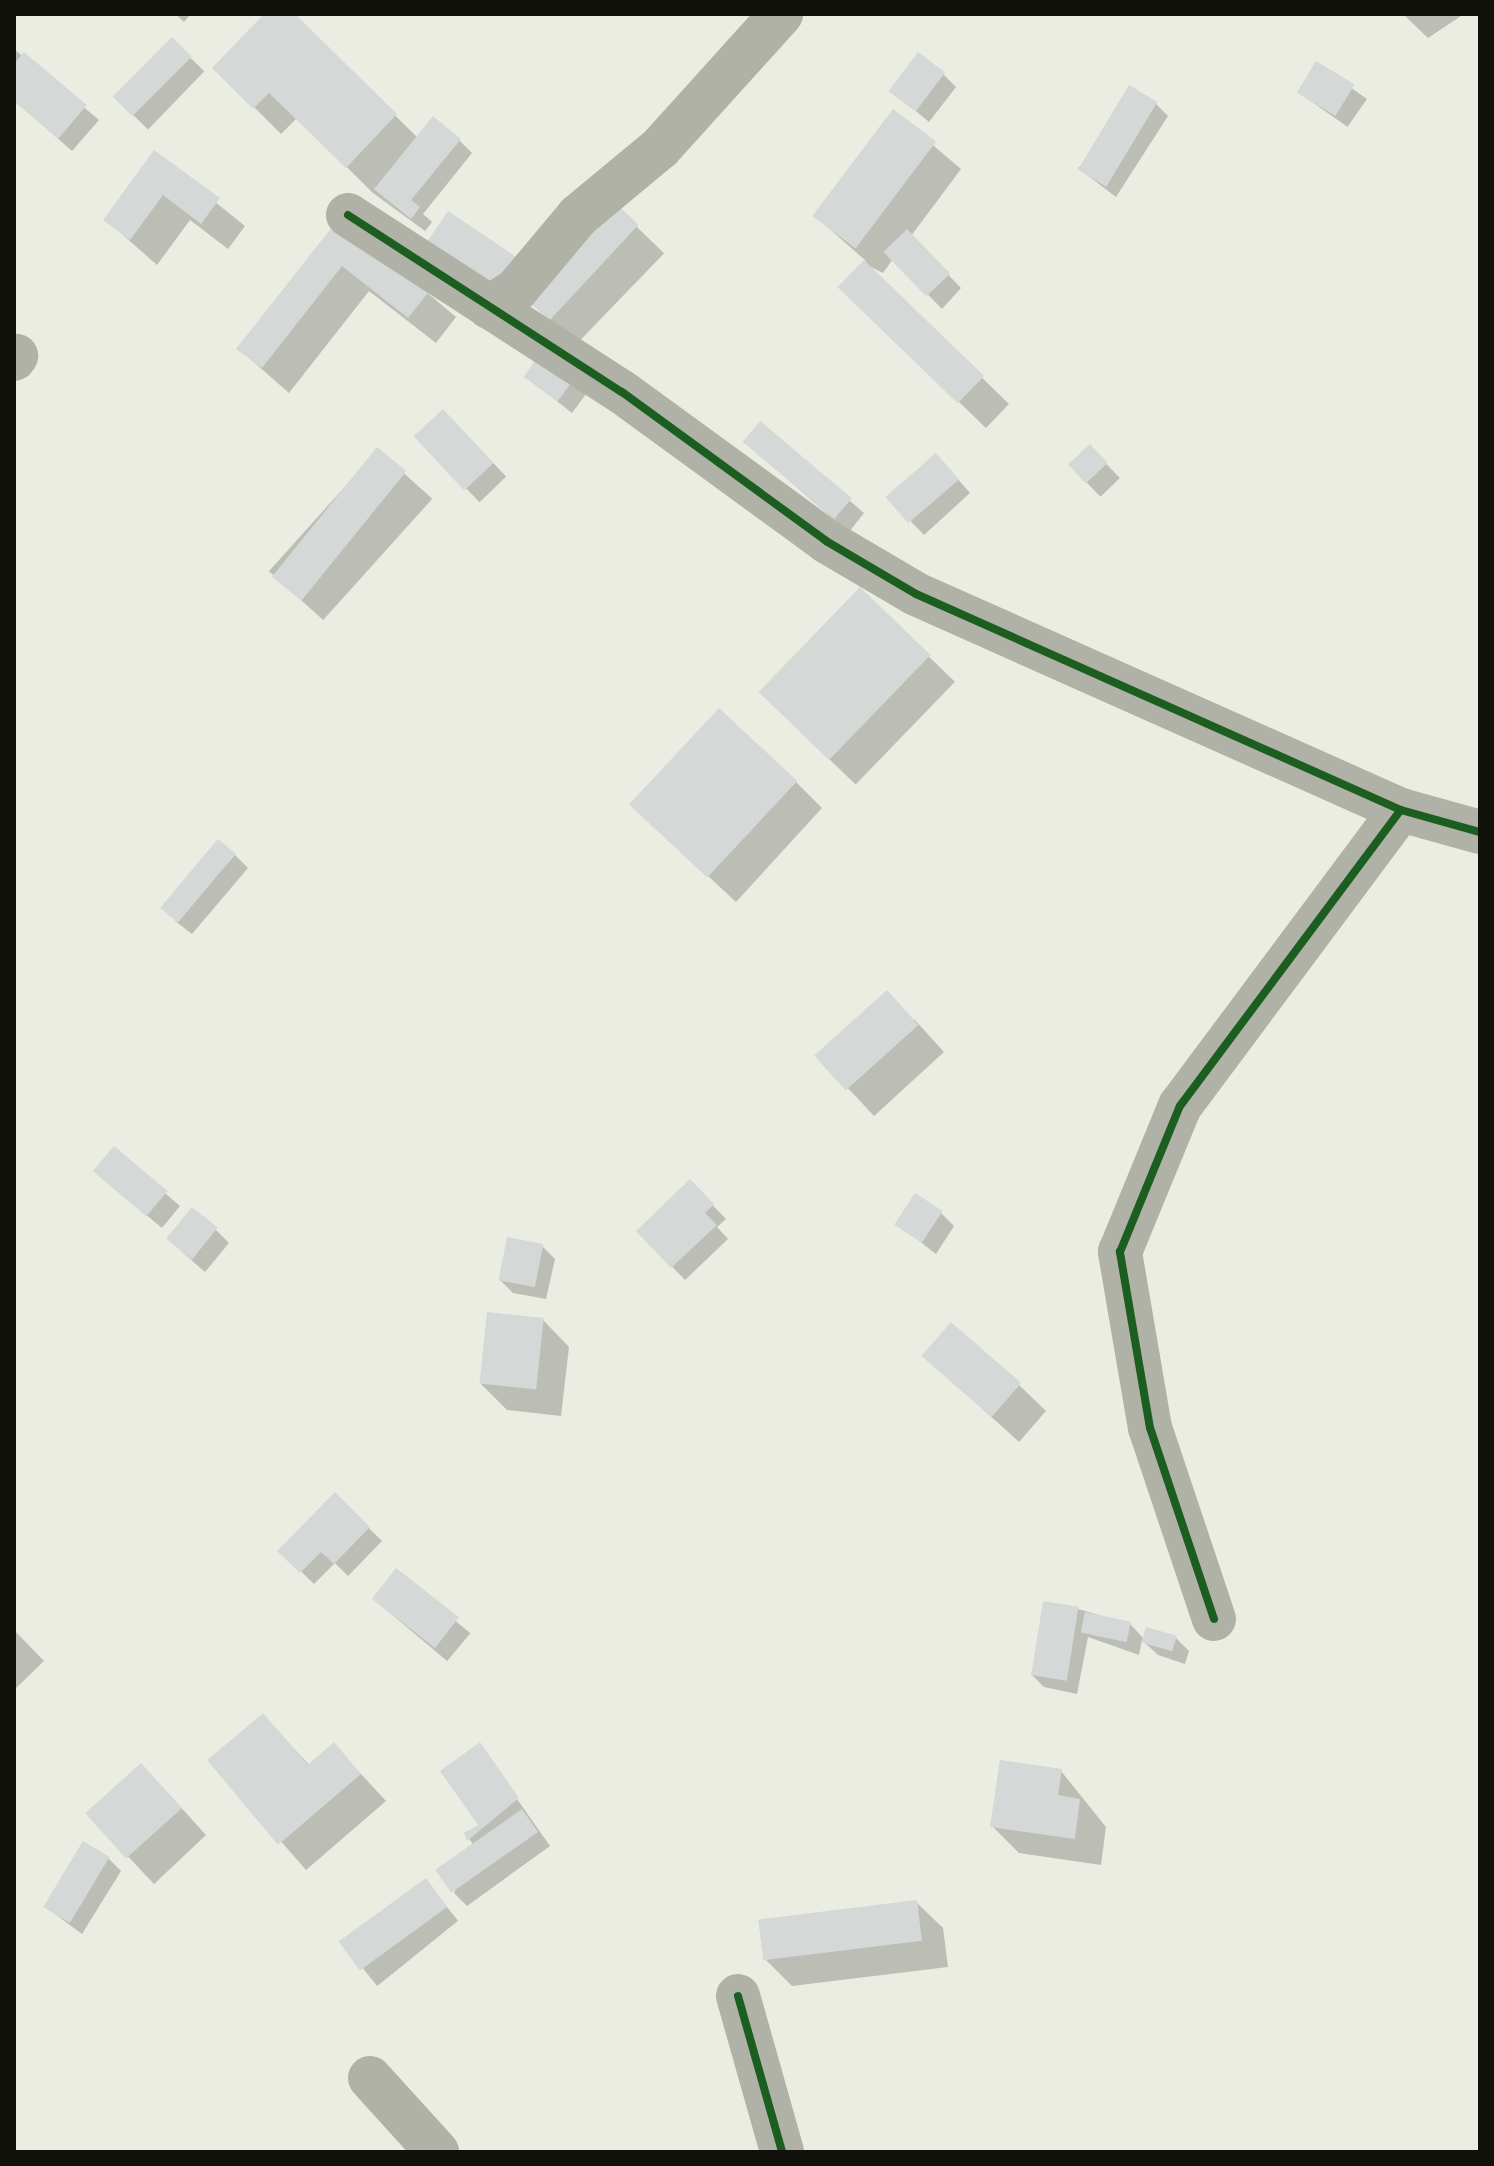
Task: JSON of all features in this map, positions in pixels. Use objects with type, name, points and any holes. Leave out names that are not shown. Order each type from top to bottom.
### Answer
[{"type":"street","points":[[489,307],[516,290],[578,216],[660,148],[781,14]]},
{"type":"street","points":[[348,215],[622,392],[826,541],[916,594],[1401,810],[1480,832]]},
{"type":"street","points":[[1214,1619],[1150,1428],[1120,1252],[1180,1106],[1401,810]]},
{"type":"street","points":[[738,1996],[782,2152]]},
{"type":"street","points":[[370,2078],[437,2152]]},
{"type":"building","points":[[264,14],[295,14],[397,114],[346,168],[269,93],[253,109],[212,68]]},
{"type":"building","points":[[172,37],[192,57],[132,116],[113,96]]},
{"type":"building","points":[[24,52],[87,105],[58,139],[14,101],[14,64]]},
{"type":"building","points":[[918,52],[945,72],[916,112],[889,91]]},
{"type":"building","points":[[1316,61],[1355,84],[1336,116],[1297,93]]},
{"type":"building","points":[[1129,85],[1157,102],[1106,187],[1078,170]]},
{"type":"building","points":[[893,109],[936,141],[855,249],[812,216]]},
{"type":"building","points":[[433,116],[461,139],[411,200],[420,207],[411,219],[374,189]]},
{"type":"building","points":[[154,150],[220,198],[201,224],[163,195],[130,240],[103,220]]},
{"type":"building","points":[[613,201],[639,225],[549,321],[524,297]]},
{"type":"building","points":[[448,211],[521,260],[500,292],[427,243]]},
{"type":"building","points":[[340,217],[431,289],[408,318],[342,266],[262,368],[236,349]]},
{"type":"building","points":[[907,229],[950,274],[926,297],[883,252]]},
{"type":"building","points":[[864,260],[984,376],[958,403],[838,287]]},
{"type":"building","points":[[543,350],[577,375],[558,401],[524,377]]},
{"type":"building","points":[[443,409],[493,463],[464,490],[414,436]]},
{"type":"building","points":[[760,421],[852,498],[835,519],[743,442]]},
{"type":"building","points":[[1090,444],[1108,463],[1086,483],[1068,464]]},
{"type":"building","points":[[377,447],[407,471],[301,601],[272,577]]},
{"type":"building","points":[[936,453],[959,479],[908,523],[885,497]]},
{"type":"building","points":[[860,587],[930,655],[829,760],[759,692]]},
{"type":"building","points":[[719,708],[797,781],[707,878],[629,805]]},
{"type":"building","points":[[218,839],[236,854],[178,923],[160,908]]},
{"type":"building","points":[[887,990],[918,1025],[846,1091],[814,1056]]},
{"type":"building","points":[[114,1146],[168,1191],[146,1216],[93,1171]]},
{"type":"building","points":[[690,1179],[714,1204],[705,1213],[717,1225],[671,1268],[636,1231]]},
{"type":"building","points":[[915,1193],[943,1211],[922,1243],[894,1225]]},
{"type":"building","points":[[192,1207],[218,1228],[192,1260],[166,1239]]},
{"type":"building","points":[[507,1237],[543,1244],[535,1287],[499,1280]]},
{"type":"building","points":[[487,1312],[544,1318],[536,1390],[479,1384]]},
{"type":"building","points":[[951,1322],[1021,1383],[992,1417],[921,1356]]},
{"type":"building","points":[[335,1492],[370,1527],[334,1564],[321,1552],[300,1573],[277,1551]]},
{"type":"building","points":[[396,1568],[459,1617],[435,1648],[372,1599]]},
{"type":"building","points":[[1043,1601],[1079,1607],[1067,1681],[1031,1675]]},
{"type":"building","points":[[1085,1612],[1131,1622],[1127,1642],[1081,1633]]},
{"type":"building","points":[[1146,1627],[1177,1636],[1172,1651],[1142,1642]]},
{"type":"building","points":[[263,1713],[308,1765],[334,1742],[361,1774],[278,1845],[207,1760]]},
{"type":"building","points":[[480,1742],[519,1798],[467,1841],[464,1833],[478,1825],[440,1771]]},
{"type":"building","points":[[1000,1760],[1062,1769],[1058,1795],[1080,1799],[1075,1839],[990,1827]]},
{"type":"building","points":[[141,1763],[182,1808],[126,1859],[85,1813]]},
{"type":"building","points":[[522,1809],[538,1832],[451,1893],[435,1870]]},
{"type":"building","points":[[83,1841],[110,1857],[70,1923],[43,1907]]},
{"type":"building","points":[[426,1878],[447,1907],[360,1971],[339,1941]]},
{"type":"building","points":[[917,1900],[922,1941],[763,1960],[758,1919]]},
{"type":"cycle path","points":[[348,215],[622,392],[826,541],[916,594],[1401,810],[1480,832]]},
{"type":"cycle path","points":[[1214,1619],[1150,1428],[1120,1252],[1180,1106],[1401,810]]},
{"type":"cycle path","points":[[738,1996],[782,2152]]}]
